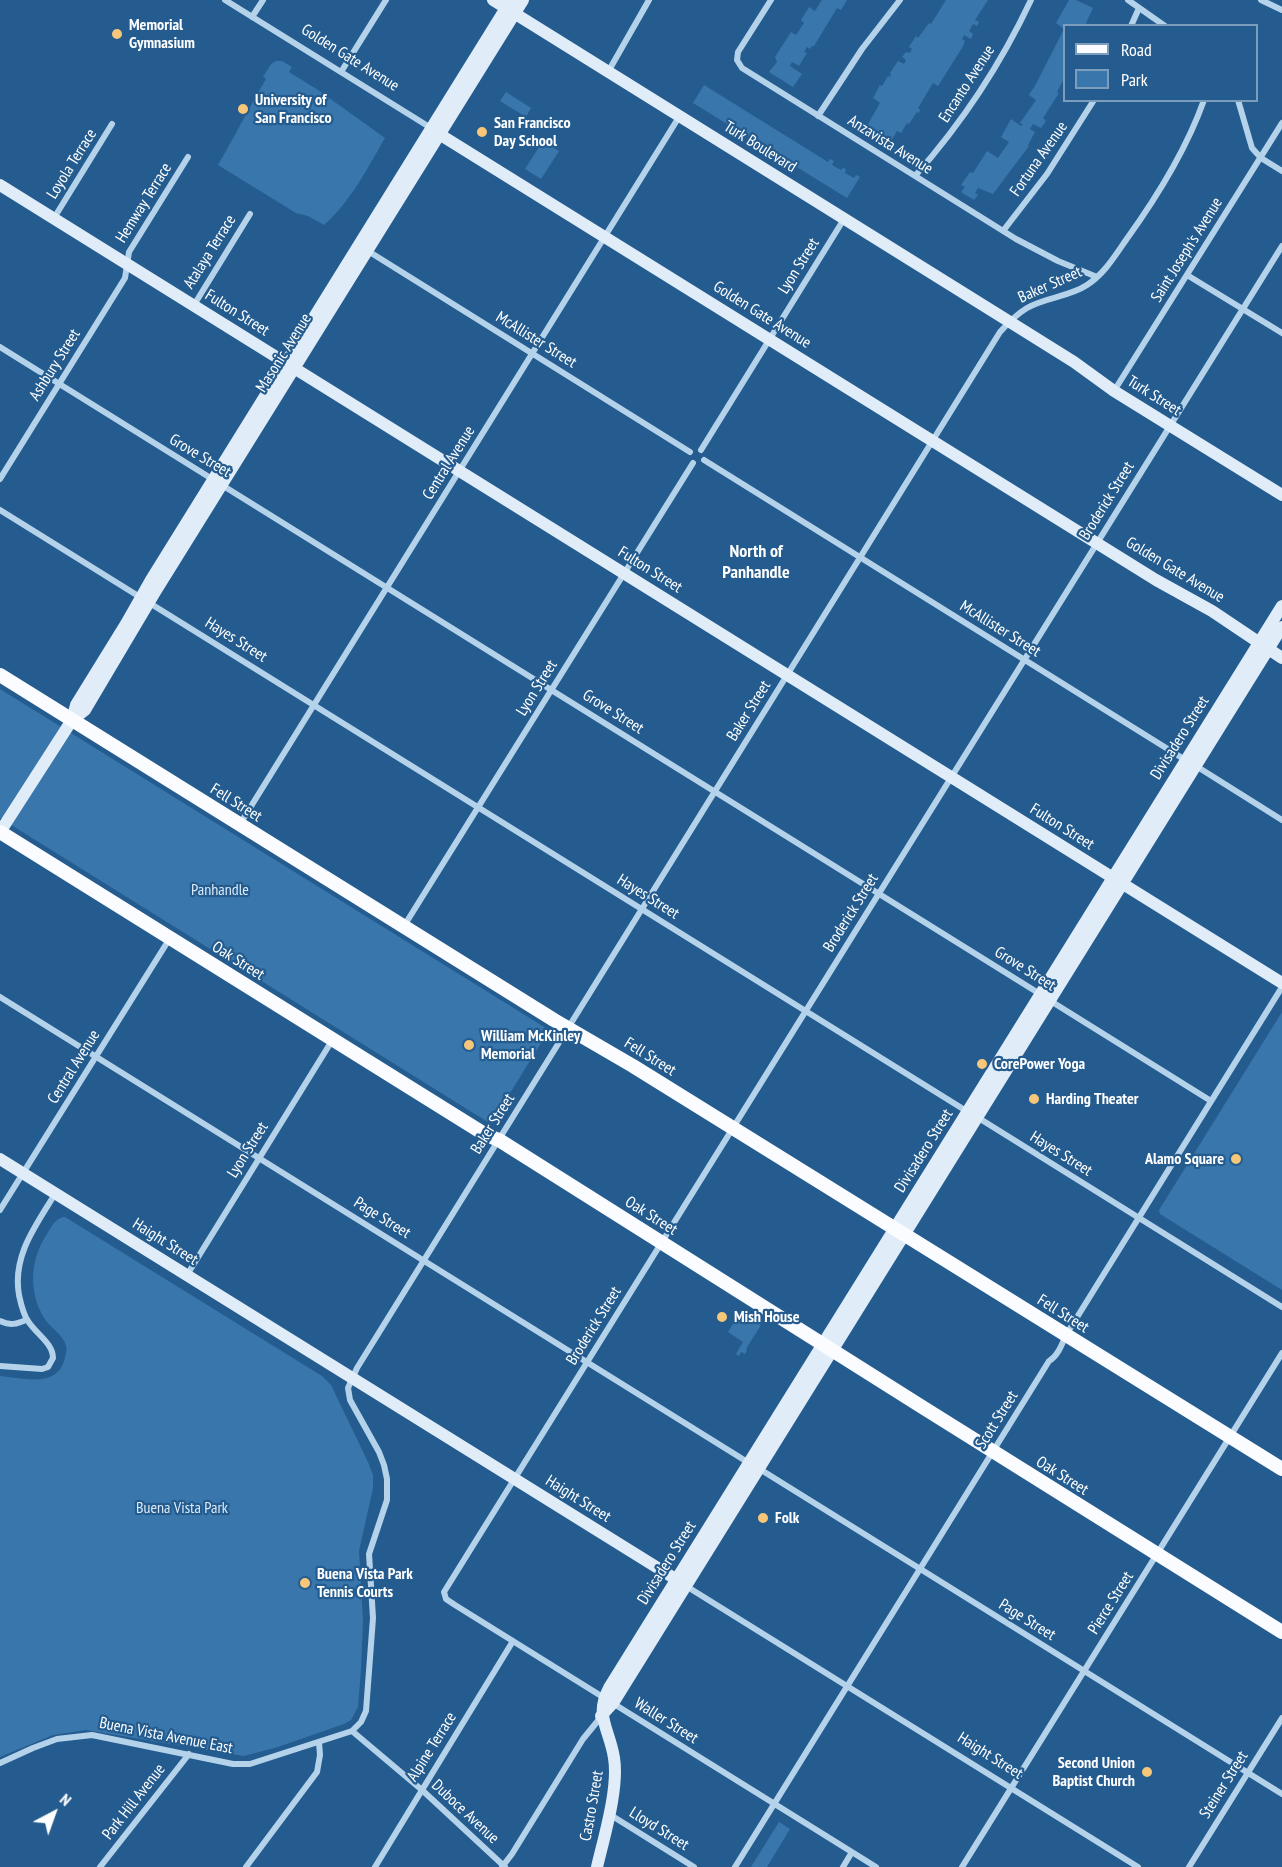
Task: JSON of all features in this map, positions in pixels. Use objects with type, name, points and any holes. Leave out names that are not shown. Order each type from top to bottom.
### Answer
[{"type":"main road","name":"Turk Boulevard","points":[[493,0],[511,7],[608,72],[1011,322]]},
{"type":"main road","name":"Masonic Avenue","points":[[0,832],[72,720],[76,705],[145,600],[511,7],[523,0]]},
{"type":"main road","name":"Masonic Avenue","points":[[290,365],[367,251],[436,131]]},
{"type":"main road","name":"Golden Gate Avenue","points":[[436,131],[1097,543],[1212,611],[1282,658]]},
{"type":"main road","name":"Fulton Street","points":[[0,185],[1282,982]]},
{"type":"main road","name":"Turk Street","points":[[1011,322],[1074,362],[1114,391],[1282,495]]},
{"type":"main road","name":"Divisadero Street","points":[[601,1716],[608,1700],[1263,646],[1282,606]]},
{"type":"main road","name":"Divisadero Street","points":[[1263,646],[1282,627]]},
{"type":"main road","name":"Fell Street","points":[[0,675],[1282,1469]]},
{"type":"main road","name":"Oak Street","points":[[0,832],[486,1135],[499,1140],[1282,1632]]},
{"type":"main road","name":"Haight Street","points":[[0,1159],[681,1583]]},
{"type":"main road","name":"Castro Street","points":[[597,1867],[609,1814],[615,1766],[601,1716]]},
{"type":"street","name":"Golden Gate Avenue","points":[[225,0],[436,131]]},
{"type":"street","points":[[252,17],[262,0]]},
{"type":"street","points":[[341,72],[386,0]]},
{"type":"street","points":[[608,72],[649,0]]},
{"type":"street","name":"Anzavista Avenue","points":[[771,0],[740,47],[737,56],[739,64],[746,71],[1003,231],[1044,254],[1097,277]]},
{"type":"street","points":[[818,116],[862,49],[900,0]]},
{"type":"street","name":"Encanto Avenue","points":[[915,176],[954,130],[980,93],[1030,0]]},
{"type":"street","points":[[1128,0],[1162,24]]},
{"type":"street","points":[[1261,0],[1282,10]]},
{"type":"street","points":[[1132,24],[1139,8]]},
{"type":"street","name":"Fortuna Avenue","points":[[1003,231],[1056,162],[1093,102]]},
{"type":"street","name":"Baker Street","points":[[352,1378],[1000,333],[1029,307],[1073,292],[1097,277],[1136,225],[1169,175],[1190,136],[1203,102]]},
{"type":"street","points":[[1239,102],[1250,143],[1256,153],[1260,158],[1282,171]]},
{"type":"street","name":"Central Avenue","points":[[240,825],[680,116]]},
{"type":"street","name":"Saint Joseph's Avenue","points":[[1114,391],[1282,123]]},
{"type":"street","name":"Loyola Terrace","points":[[54,219],[112,124]]},
{"type":"street","name":"Hemway Terrace","points":[[127,264],[129,252],[188,157]]},
{"type":"street","name":"Atalaya Terrace","points":[[194,305],[250,214]]},
{"type":"street","name":"Lyon Street","points":[[701,450],[844,219]]},
{"type":"street","name":"Broderick Street","points":[[444,1596],[444,1592],[514,1479],[1282,246]]},
{"type":"street","name":"McAllister Street","points":[[367,251],[690,452]]},
{"type":"street","name":"Ashbury Street","points":[[0,479],[125,278],[127,264]]},
{"type":"street","points":[[1187,274],[1282,333]]},
{"type":"street","name":"Grove Street","points":[[0,347],[1211,1101]]},
{"type":"street","points":[[695,449],[701,450],[705,454],[704,460],[699,464],[693,463],[690,452],[695,449]]},
{"type":"street","name":"McAllister Street","points":[[704,460],[1282,820]]},
{"type":"street","name":"Lyon Street","points":[[404,927],[693,463]]},
{"type":"street","name":"Hayes Street","points":[[0,510],[1282,1307]]},
{"type":"street","name":"Central Avenue","points":[[0,1210],[170,938]]},
{"type":"street","name":"Scott Street","points":[[735,1867],[1049,1361],[1057,1353],[1282,987]]},
{"type":"street","name":"Page Street","points":[[0,997],[1282,1794]]},
{"type":"street","name":"Lyon Street","points":[[187,1275],[333,1039]]},
{"type":"street","points":[[0,1366],[42,1369],[51,1363],[53,1353],[51,1348],[26,1320],[19,1290],[19,1265],[26,1242],[55,1194]]},
{"type":"street","points":[[0,1321],[16,1325],[26,1320]]},
{"type":"street","name":"Pierce Street","points":[[962,1867],[1282,1353]]},
{"type":"street","points":[[352,1378],[348,1388],[350,1400],[379,1452],[387,1479],[387,1500],[369,1554],[373,1618],[366,1711],[361,1722],[352,1731]]},
{"type":"street","name":"Haight Street","points":[[681,1583],[1138,1867]]},
{"type":"street","name":"Waller Street","points":[[444,1596],[451,1603],[876,1867]]},
{"type":"street","name":"Alpine Terrace","points":[[375,1867],[513,1641]]},
{"type":"street","name":"Divisadero Street","points":[[503,1867],[583,1740],[601,1716]]},
{"type":"street","name":"Steiner Street","points":[[1189,1867],[1282,1718]]},
{"type":"street","name":"Buena Vista Avenue East","points":[[0,1763],[57,1739],[92,1735],[233,1764],[250,1764],[352,1731]]},
{"type":"street","name":"Duboce Avenue","points":[[352,1731],[422,1790],[503,1867]]},
{"type":"street","points":[[246,1867],[317,1772],[320,1755],[319,1742]]},
{"type":"street","name":"Park Hill Avenue","points":[[100,1867],[189,1754]]},
{"type":"street","name":"Lloyd Street","points":[[609,1814],[694,1867]]},
{"type":"street","points":[[843,1867],[852,1852]]},
{"type":"green space","points":[[822,0],[847,0],[841,10],[837,8],[814,46],[810,49],[807,47],[804,52],[807,53],[799,66],[792,62],[790,66],[802,74],[793,87],[769,72],[777,62],[775,57],[791,32],[796,35],[804,23],[801,20],[809,7],[815,11]]},
{"type":"green space","points":[[946,0],[988,0],[975,20],[979,22],[977,26],[973,24],[969,31],[973,34],[971,39],[964,35],[962,39],[965,41],[962,48],[938,86],[933,83],[918,108],[919,113],[917,112],[909,124],[907,123],[901,133],[897,131],[890,143],[909,157],[908,159],[864,131],[880,103],[873,98],[880,85],[882,86],[888,76],[890,77],[898,61],[904,64],[906,60],[902,57],[906,52],[910,53],[912,49],[909,47],[916,36],[918,38],[929,23],[931,24]]},
{"type":"green space","points":[[1069,0],[1076,0],[1093,8],[1087,24],[1063,24],[1063,28],[1056,23]]},
{"type":"green space","points":[[1063,31],[1063,81],[1057,92],[1059,93],[1043,118],[1046,121],[1041,128],[1033,124],[1030,129],[1035,132],[1029,146],[993,194],[978,188],[975,193],[978,195],[974,200],[961,192],[965,187],[961,185],[970,172],[973,173],[987,151],[998,158],[1009,142],[1001,137],[1011,119],[1023,125],[1020,123],[1036,100],[1029,95]]},
{"type":"green space","points":[[282,61],[292,67],[289,72],[385,138],[350,195],[324,225],[308,216],[296,213],[218,165],[266,79],[263,77],[271,64]]},
{"type":"green space","points":[[704,85],[828,162],[830,159],[834,161],[832,165],[841,170],[846,169],[845,173],[854,178],[856,175],[860,177],[847,198],[693,103]]},
{"type":"green space","points":[[506,92],[531,108],[526,117],[500,101]]},
{"type":"green space","points":[[543,141],[559,151],[541,179],[525,169]]},
{"type":"green space","name":"Panhandle","points":[[0,689],[549,1030],[491,1124],[0,818]]},
{"type":"green space","name":"Alamo Square","points":[[1282,1012],[1282,1290],[1160,1214],[1159,1210]]},
{"type":"green space","name":"Buena Vista Park","points":[[65,1217],[322,1376],[331,1385],[373,1475],[373,1488],[359,1551],[363,1621],[358,1707],[351,1720],[344,1724],[244,1756],[86,1730],[53,1735],[0,1757],[0,1376],[46,1378],[54,1375],[64,1361],[66,1345],[41,1313],[33,1281],[36,1259],[44,1239],[53,1225]]},
{"type":"green space","points":[[740,1312],[761,1325],[745,1354],[741,1352],[739,1356],[736,1354],[743,1342],[728,1332]]},
{"type":"green space","points":[[779,1822],[790,1829],[767,1867],[751,1867]]},
{"type":"place","name":"Memorial Gymnasium","points":[[117,34]]},
{"type":"place","name":"University of San Francisco","points":[[243,109]]},
{"type":"place","name":"San Francisco Day School","points":[[482,132]]},
{"type":"place","name":"William McKinley Memorial","points":[[469,1045]]},
{"type":"place","name":"CorePower Yoga","points":[[982,1064]]},
{"type":"place","name":"Harding Theater","points":[[1034,1099]]},
{"type":"place","name":"Alamo Square","points":[[1236,1159]]},
{"type":"place","name":"Mish House","points":[[722,1317]]},
{"type":"place","name":"Folk","points":[[763,1518]]},
{"type":"place","name":"Buena Vista Park Tennis Courts","points":[[305,1583]]},
{"type":"place","name":"Second Union Baptist Church","points":[[1147,1772]]},
{"type":"district","name":"North of Panhandle","points":[[756,562]]}]
